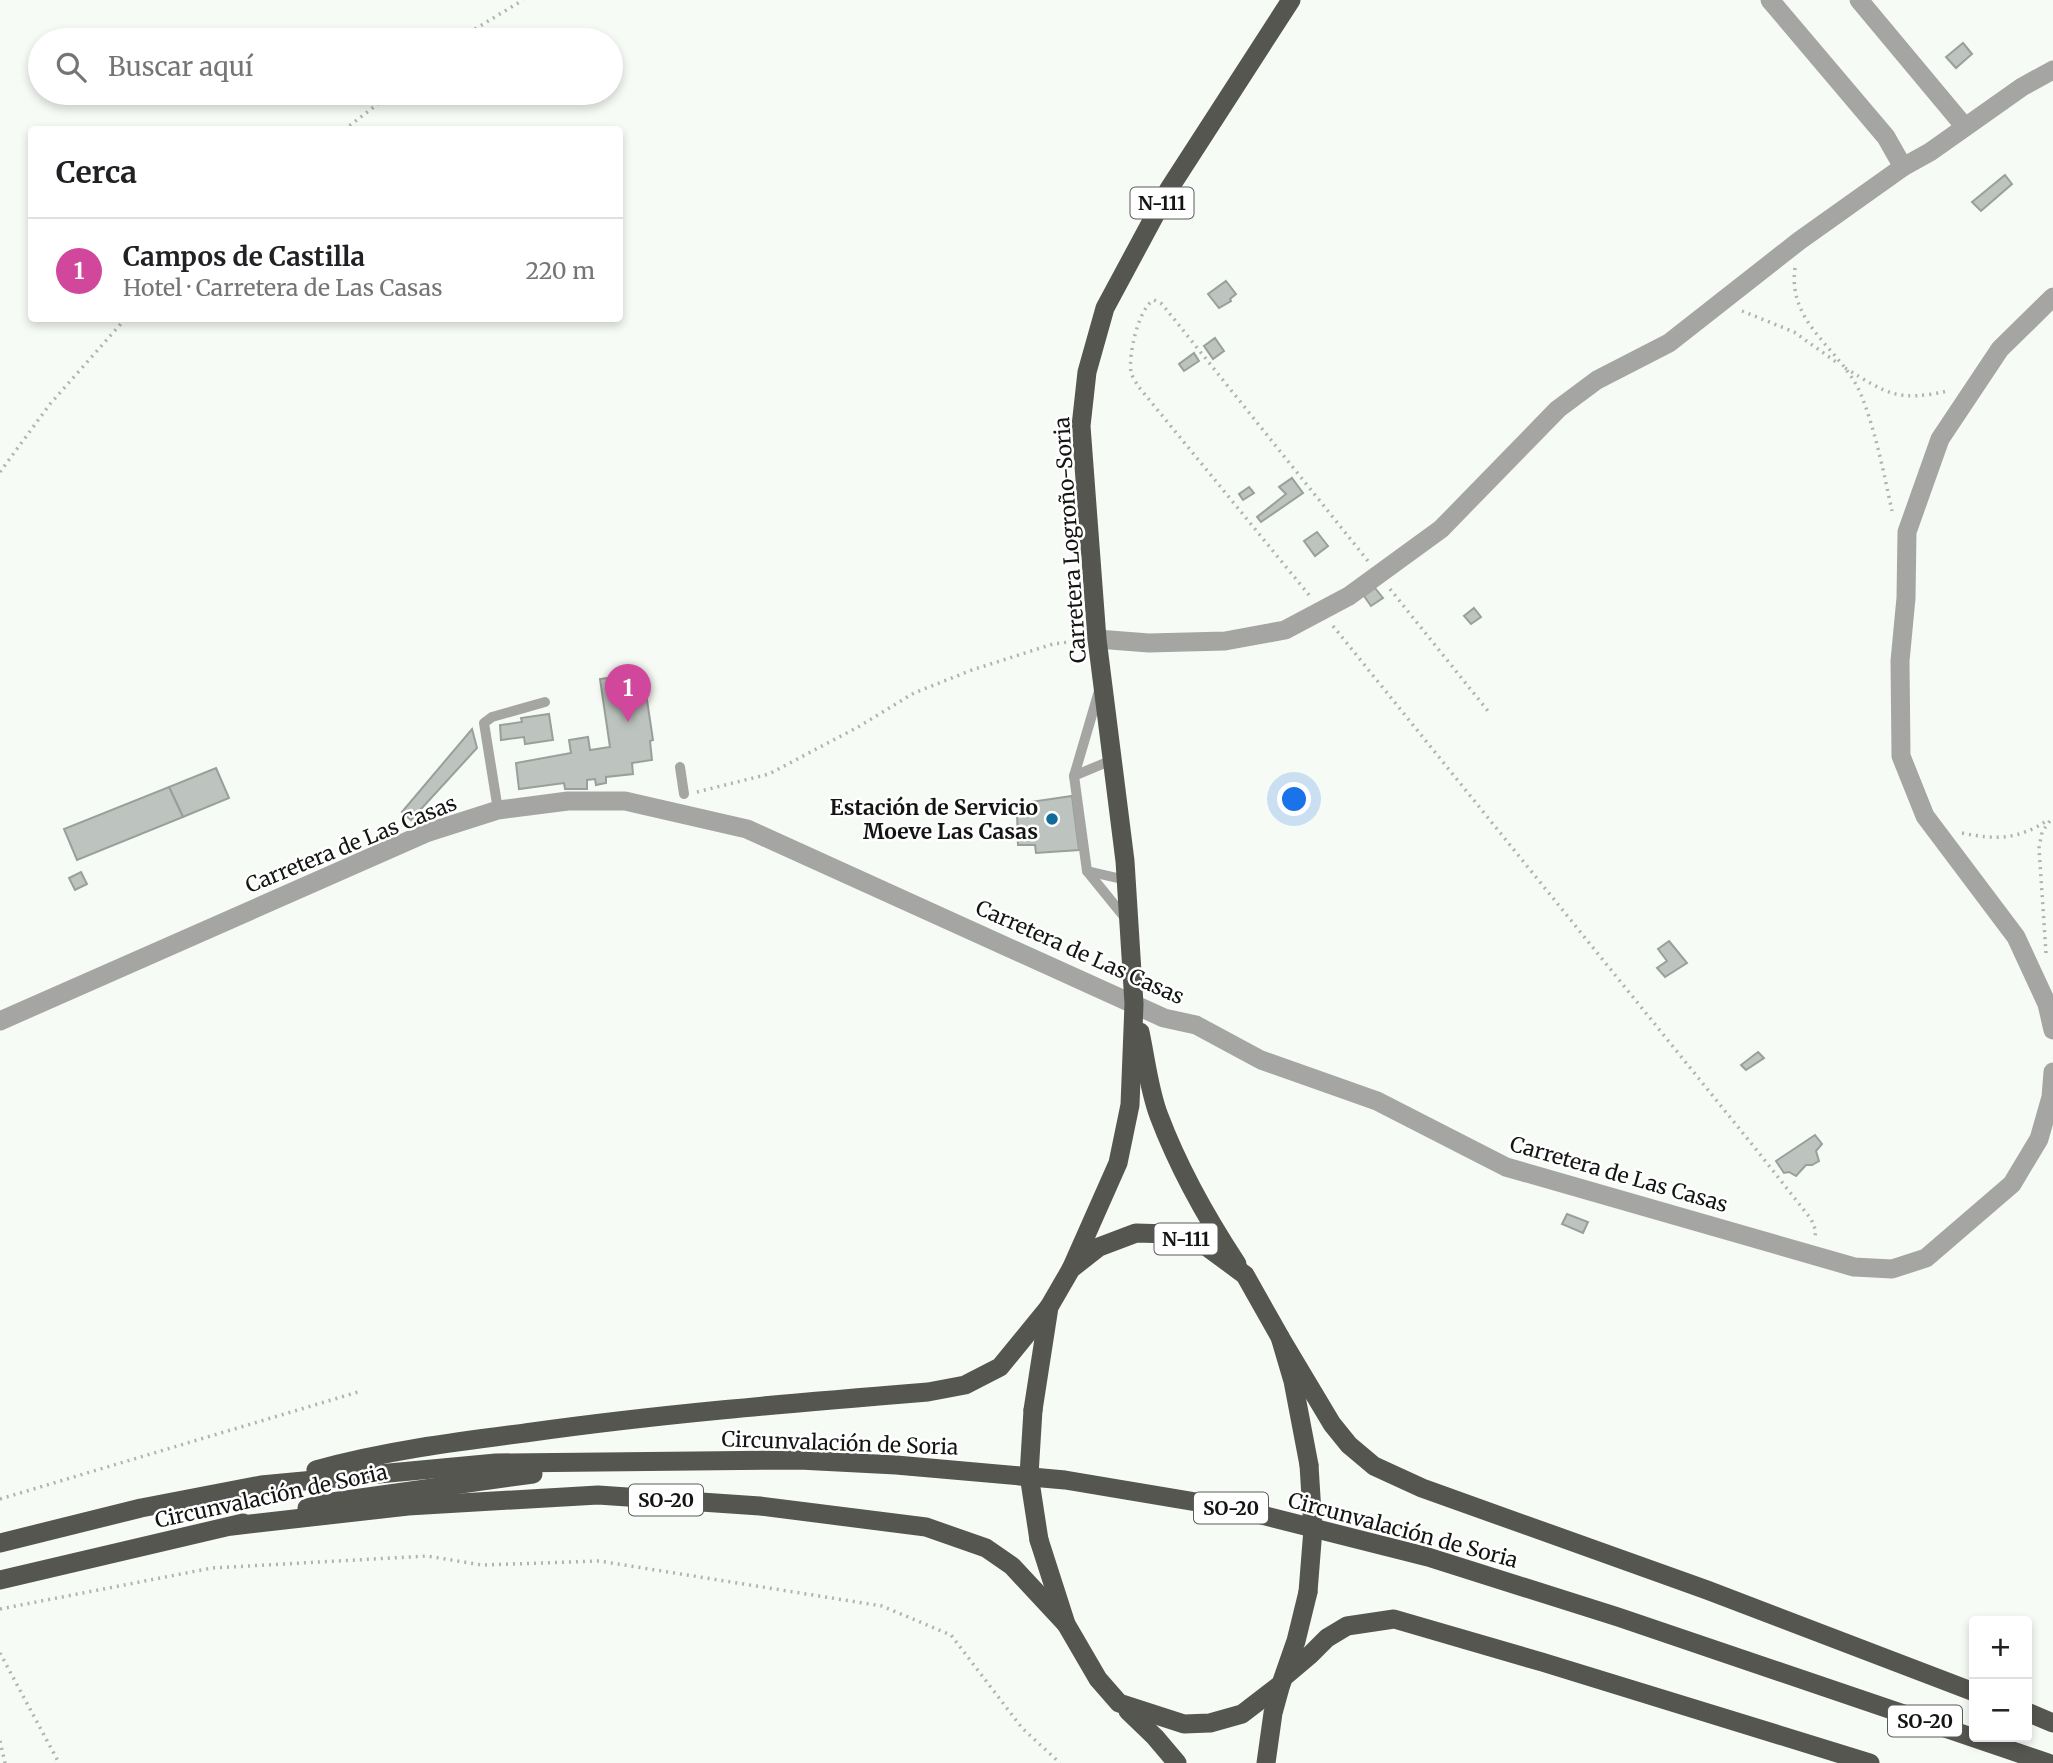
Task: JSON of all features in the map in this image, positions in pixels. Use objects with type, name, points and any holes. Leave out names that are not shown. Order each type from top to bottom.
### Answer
[{"type":"highway","name":"Carretera Logroño-Soria","points":[[1071,1269],[1118,1163],[1130,1105],[1134,1004],[1126,880],[1097,639],[1082,426],[1087,372],[1105,308],[1169,189],[1291,0]]},
{"type":"highway","name":"Carretera Logroño-Soria","points":[[1134,1004],[1158,1114],[1210,1223],[1245,1275]]},
{"type":"highway","name":"N-111","points":[[1177,1763],[1098,1679],[1066,1623],[1039,1540],[1030,1475],[1032,1410],[1049,1307],[1071,1269],[1099,1247],[1136,1233],[1170,1234],[1203,1244],[1245,1275],[1280,1337],[1293,1381],[1309,1465],[1313,1529],[1308,1592],[1296,1641],[1282,1680],[1266,1763]]},
{"type":"highway","name":"SO-20","points":[[261,1485],[346,1462],[443,1444],[649,1416],[928,1392],[965,1385],[1000,1367],[1049,1307]]},
{"type":"highway","points":[[1280,1337],[1332,1424],[1349,1445],[1374,1466],[1422,1488],[1720,1595],[1969,1690]]},
{"type":"highway","name":"Circunvalación de Soria","points":[[0,1543],[141,1508],[261,1485],[496,1463],[799,1460],[896,1465],[1065,1480],[1238,1509],[1428,1557],[1618,1617],[2048,1763]]},
{"type":"highway","name":"Circunvalación de Soria","points":[[0,1580],[332,1502],[503,1477],[638,1462]]},
{"type":"highway","name":"SO-20","points":[[232,1526],[408,1506],[598,1494],[774,1508],[926,1527],[986,1548],[1012,1566],[1066,1623]]},
{"type":"highway","points":[[1119,1703],[1184,1724],[1210,1723],[1242,1714],[1327,1638],[1347,1626],[1394,1619],[1870,1763]]},
{"type":"highway","points":[[2032,1714],[2053,1723]]},
{"type":"street","points":[[1770,0],[1886,137],[1903,167]]},
{"type":"street","points":[[1858,0],[1965,127]]},
{"type":"street","points":[[1097,639],[1149,643],[1225,641],[1285,630],[1349,596],[1377,573],[1441,529],[1558,409],[1597,380],[1669,343],[1799,241],[1903,167],[1930,152],[2022,87],[2053,70]]},
{"type":"street","points":[[2053,297],[2000,349],[1940,439],[1907,532],[1906,598],[1900,661],[1902,756],[1925,816],[2016,937],[2047,1004],[2053,1030]]},
{"type":"street","name":"Carretera de Las Casas","points":[[0,1021],[426,833],[498,810],[568,801],[625,801],[747,829],[1164,1018],[1196,1025],[1261,1060],[1377,1101],[1506,1167],[1854,1267],[1892,1269],[1926,1258],[2012,1184],[2039,1139],[2051,1097],[2053,1072]]},
{"type":"lane","points":[[1102,678],[1074,776],[1087,871],[1129,923]]},
{"type":"lane","points":[[498,810],[484,723],[492,717],[545,702]]},
{"type":"lane","points":[[1074,776],[1112,760]]},
{"type":"lane","points":[[680,767],[684,794]]},
{"type":"lane","points":[[1087,871],[1126,880]]},
{"type":"path","points":[[477,28],[523,0]]},
{"type":"path","points":[[349,126],[376,105]]},
{"type":"path","points":[[1799,241],[1793,282],[1803,316],[1862,395],[1893,515]]},
{"type":"path","points":[[1488,711],[1162,304],[1154,300],[1147,303],[1131,356],[1131,373],[1138,387],[1650,1016],[1811,1219],[1816,1231],[1813,1244],[1804,1252]]},
{"type":"path","points":[[1712,311],[1741,310],[1794,332],[1886,393],[1918,397],[1950,390]]},
{"type":"path","points":[[0,472],[50,404],[122,322]]},
{"type":"path","points":[[684,794],[769,774],[858,727],[914,693],[972,670],[1053,644],[1097,639]]},
{"type":"path","points":[[1962,832],[1990,838],[2021,835],[2052,818]]},
{"type":"path","points":[[2047,964],[2039,848],[2042,832],[2052,818]]},
{"type":"path","points":[[0,1499],[358,1392]]},
{"type":"path","points":[[0,1609],[212,1567],[427,1556],[482,1565],[599,1561],[882,1606],[951,1635],[1022,1728],[1060,1763]]},
{"type":"path","points":[[0,1653],[59,1763]]},
{"type":"path","points":[[0,1741],[5,1763]]},
{"type":"building","points":[[1963,43],[1972,54],[1956,68],[1946,57]]},
{"type":"building","points":[[2005,175],[2012,184],[1981,211],[1972,202]]},
{"type":"building","points":[[1226,281],[1236,294],[1231,301],[1219,308],[1208,294]]},
{"type":"building","points":[[1215,338],[1224,351],[1213,359],[1204,346]]},
{"type":"building","points":[[1194,353],[1199,361],[1184,371],[1179,364]]},
{"type":"building","points":[[1292,478],[1303,493],[1261,522],[1257,517],[1286,494],[1279,487]]},
{"type":"building","points":[[1249,487],[1254,493],[1243,500],[1239,494]]},
{"type":"building","points":[[1317,532],[1328,546],[1315,556],[1304,541]]},
{"type":"building","points":[[1375,588],[1383,598],[1371,606],[1364,596]]},
{"type":"building","points":[[1474,608],[1481,617],[1471,624],[1464,616]]},
{"type":"building","points":[[643,673],[653,740],[650,741],[652,760],[632,763],[633,774],[606,777],[606,783],[596,785],[595,779],[587,780],[587,789],[565,789],[564,783],[519,789],[516,763],[571,753],[569,740],[588,737],[590,750],[610,747],[600,679]]},
{"type":"building","points":[[549,714],[553,740],[525,744],[524,737],[501,740],[500,725],[522,722],[521,718]]},
{"type":"building","points":[[472,729],[477,748],[411,820],[402,812]]},
{"type":"building","points":[[216,768],[229,798],[183,817],[169,787]]},
{"type":"building","points":[[169,787],[183,817],[77,860],[64,829]]},
{"type":"building","points":[[1072,796],[1079,850],[1036,853],[1035,845],[1018,845],[1017,812],[1030,812],[1030,802]]},
{"type":"building","points":[[81,872],[87,884],[75,890],[69,878]]},
{"type":"building","points":[[1669,941],[1687,963],[1665,977],[1657,968],[1667,961],[1658,949]]},
{"type":"building","points":[[1758,1052],[1764,1058],[1746,1070],[1741,1065]]},
{"type":"building","points":[[1815,1135],[1822,1144],[1816,1151],[1819,1161],[1806,1165],[1796,1176],[1789,1172],[1784,1173],[1776,1161]]},
{"type":"building","points":[[1567,1214],[1588,1222],[1583,1233],[1562,1224]]},
{"type":"place","name":"Campos de Castilla","points":[[628,722]]},
{"type":"place","name":"Estación de Servicio Moeve Las Casas","points":[[1052,819]]}]
